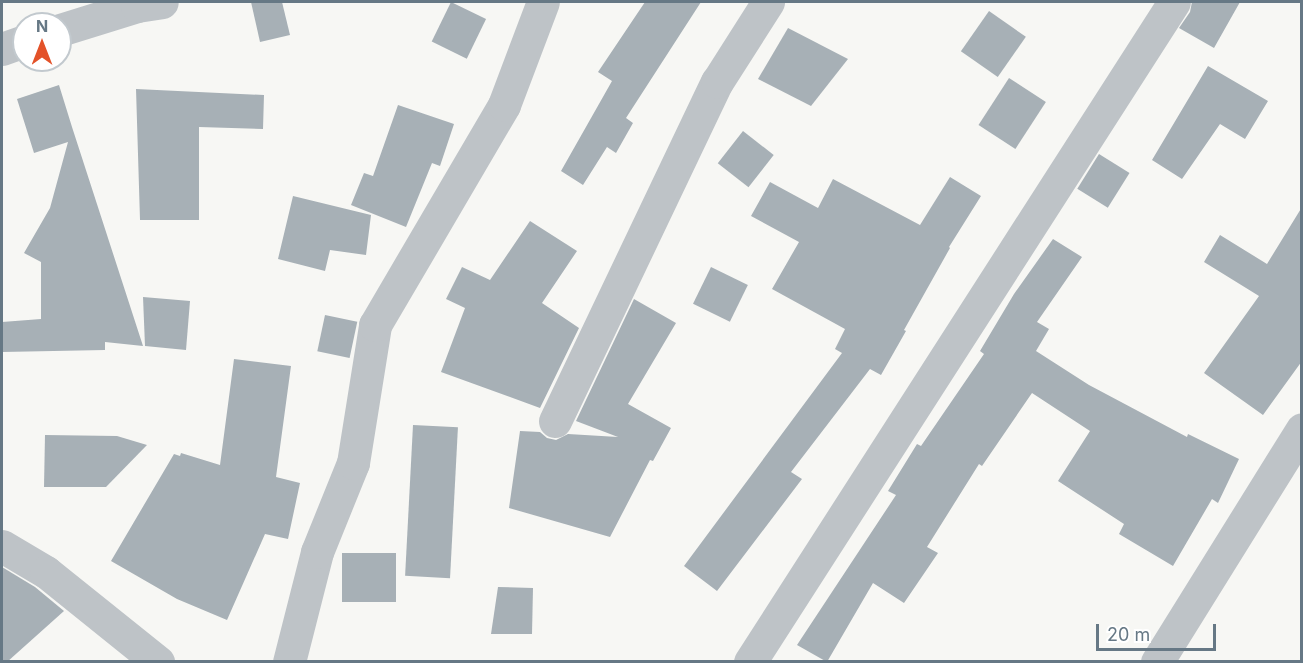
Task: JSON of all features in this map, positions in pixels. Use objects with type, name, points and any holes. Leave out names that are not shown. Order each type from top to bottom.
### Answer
[{"type":"street","points":[[72,26],[137,6],[162,2]]},
{"type":"street","points":[[289,662],[317,552],[354,463],[375,325],[504,105],[543,2]]},
{"type":"street","points":[[555,421],[717,82],[768,2]]},
{"type":"street","points":[[750,662],[1174,2]]},
{"type":"street","points":[[1156,662],[1302,429]]},
{"type":"street","points":[[2,546],[46,573],[158,662]]},
{"type":"building","points":[[251,2],[282,2],[290,35],[260,42]]},
{"type":"building","points":[[451,2],[486,19],[467,59],[432,42]]},
{"type":"building","points":[[645,2],[701,2],[626,118],[633,123],[616,153],[607,147],[583,185],[561,171],[612,81],[598,72]]},
{"type":"building","points":[[1192,2],[1240,2],[1214,48],[1179,28],[1190,12]]},
{"type":"building","points":[[989,11],[1026,37],[998,77],[961,51]]},
{"type":"building","points":[[788,28],[848,59],[811,106],[758,79]]},
{"type":"building","points":[[1208,66],[1268,101],[1245,139],[1220,124],[1182,179],[1152,160]]},
{"type":"building","points":[[1009,78],[1046,102],[1015,149],[979,125]]},
{"type":"building","points":[[59,85],[143,346],[105,342],[105,350],[2,352],[2,322],[41,319],[41,262],[24,253],[50,208],[68,142],[34,153],[17,99]]},
{"type":"building","points":[[136,89],[264,95],[263,129],[199,127],[199,220],[140,220]]},
{"type":"building","points":[[398,105],[454,124],[440,166],[432,163],[406,227],[351,205],[364,173],[373,176]]},
{"type":"building","points":[[743,131],[774,155],[748,187],[718,163]]},
{"type":"building","points":[[1099,154],[1130,173],[1108,208],[1077,189]]},
{"type":"building","points":[[950,177],[981,196],[949,247],[904,330],[906,331],[881,375],[870,369],[791,472],[802,479],[717,591],[684,566],[842,353],[835,349],[845,329],[772,289],[799,242],[751,216],[770,182],[818,208],[833,179],[920,225]]},
{"type":"building","points":[[293,196],[371,215],[366,255],[330,250],[325,271],[278,259]]},
{"type":"building","points":[[1302,207],[1302,361],[1263,415],[1204,373],[1259,296],[1204,262],[1220,235],[1267,264]]},
{"type":"building","points":[[530,221],[577,251],[542,303],[579,328],[540,408],[441,372],[465,308],[446,299],[462,267],[490,280]]},
{"type":"building","points":[[1053,239],[1082,257],[1037,322],[1049,329],[1036,351],[1089,385],[1187,437],[1188,434],[1239,459],[1218,503],[1212,499],[1173,566],[1119,534],[1124,524],[1058,481],[1090,431],[1032,393],[982,466],[979,464],[927,547],[938,553],[904,603],[873,583],[827,662],[797,645],[896,495],[888,491],[917,444],[921,446],[984,354],[980,351],[1014,294]]},
{"type":"building","points":[[711,267],[748,285],[730,322],[693,304]]},
{"type":"building","points":[[143,297],[190,301],[186,350],[145,346]]},
{"type":"building","points":[[634,299],[676,323],[628,404],[671,428],[653,461],[650,460],[610,537],[509,508],[520,431],[540,432],[547,438],[556,440],[568,434],[618,437],[576,421]]},
{"type":"building","points":[[325,315],[357,322],[350,358],[317,351]]},
{"type":"building","points":[[234,359],[291,366],[276,477],[300,483],[288,539],[265,534],[227,620],[177,599],[111,561],[174,454],[180,456],[181,453],[220,465]]},
{"type":"building","points":[[413,425],[458,427],[450,578],[405,576]]},
{"type":"building","points":[[45,435],[117,436],[147,445],[106,487],[44,487]]},
{"type":"building","points":[[342,553],[396,553],[396,602],[342,602]]},
{"type":"building","points":[[2,567],[35,587],[64,611],[7,662],[2,662]]},
{"type":"building","points":[[498,587],[533,588],[532,634],[491,634]]}]
